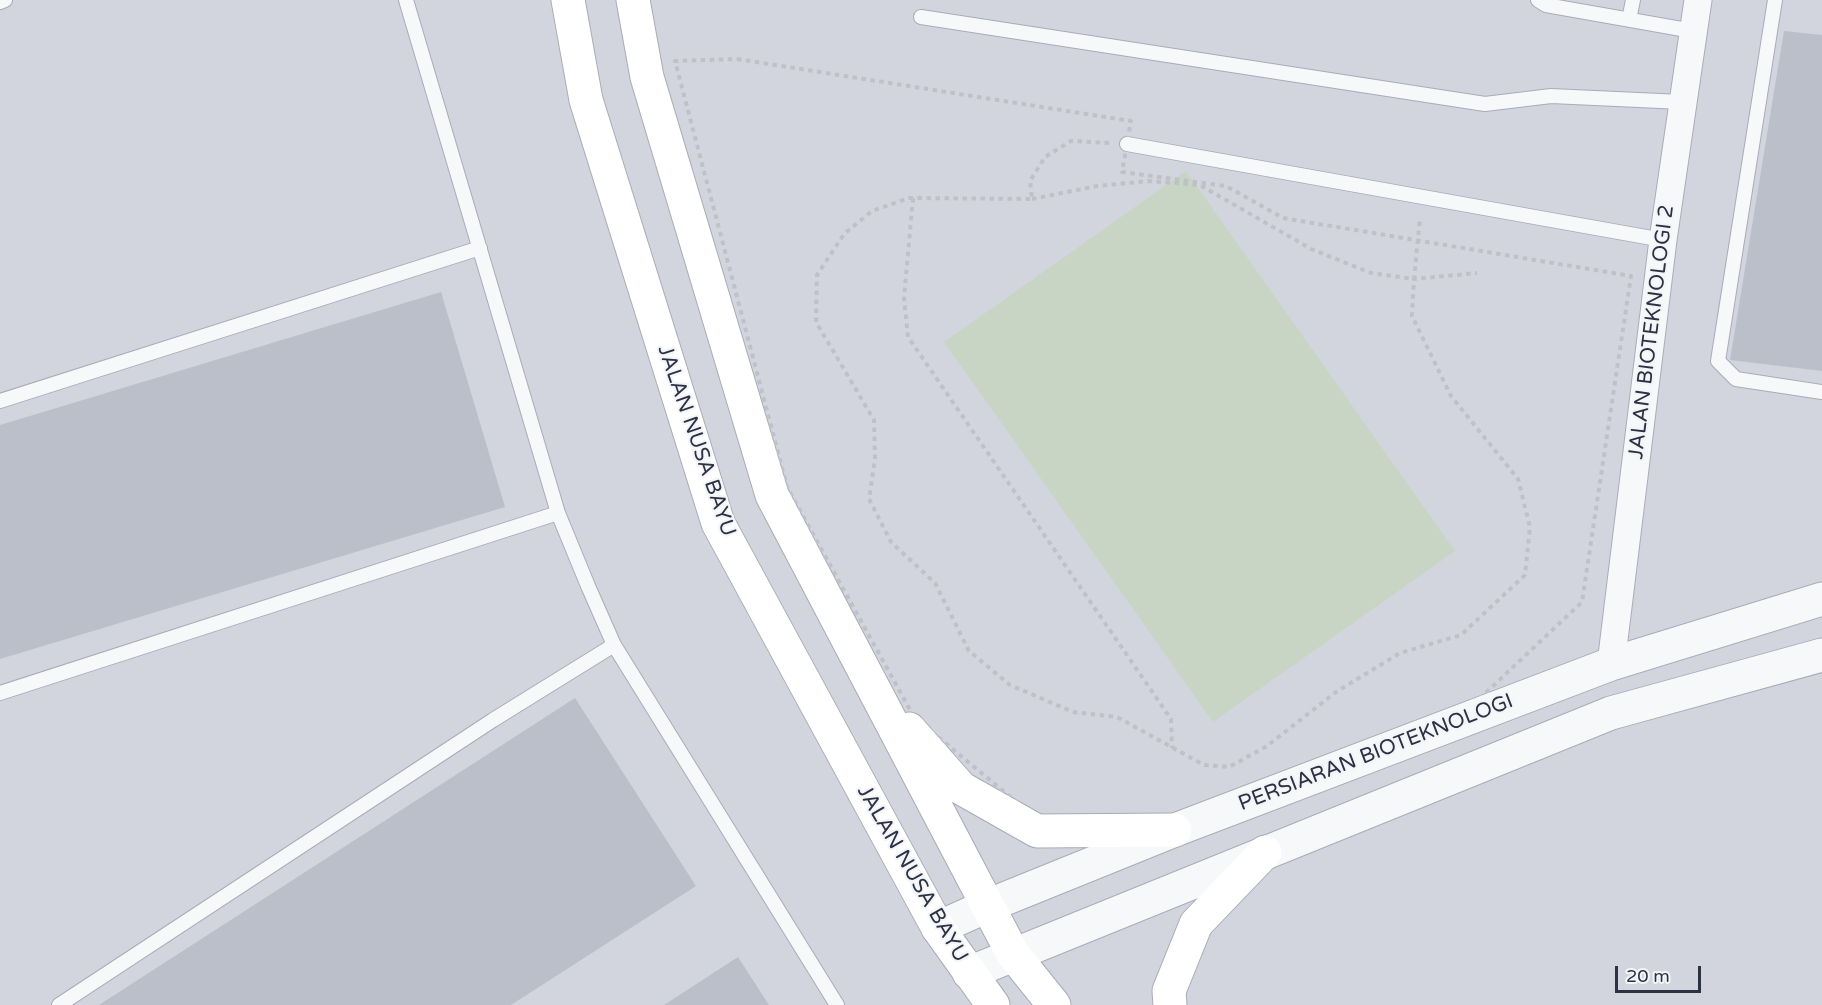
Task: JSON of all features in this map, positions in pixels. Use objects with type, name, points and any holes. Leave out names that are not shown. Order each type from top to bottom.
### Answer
[{"type":"main road","name":"JALAN NUSA BAYU","points":[[568,0],[586,100],[718,523],[938,928],[993,1005]]},
{"type":"main road","points":[[633,0],[647,77],[772,495],[1013,954],[1054,1005]]},
{"type":"main road","points":[[874,689],[961,788],[1037,831],[1175,830]]},
{"type":"main road","points":[[1170,1005],[1169,991],[1196,924],[1265,852]]},
{"type":"street","name":"JALAN BIOTEKNOLOGI 2","points":[[1611,664],[1663,240],[1698,0]]},
{"type":"street","name":"PERSIARAN BIOTEKNOLOGI","points":[[938,928],[1175,830],[1611,664],[1822,599]]},
{"type":"street","points":[[969,973],[1611,713],[1822,655]]},
{"type":"lane","points":[[0,2],[5,0]]},
{"type":"lane","points":[[406,0],[558,513],[614,645],[837,1005]]},
{"type":"lane","points":[[1539,0],[1546,5],[1693,31]]},
{"type":"lane","points":[[1629,20],[1633,0]]},
{"type":"lane","points":[[1774,0],[1718,361],[1736,379],[1822,392]]},
{"type":"lane","points":[[921,17],[1485,104],[1551,96],[1682,102]]},
{"type":"lane","points":[[1127,144],[1663,240]]},
{"type":"lane","points":[[0,401],[480,248]]},
{"type":"lane","points":[[0,693],[558,513]]},
{"type":"lane","points":[[59,1005],[493,720],[614,645]]},
{"type":"path","points":[[737,59],[1131,121],[1122,172],[1226,186],[1283,218],[1418,241],[1631,276],[1582,602],[1474,704],[1173,818],[1038,820],[914,717],[787,487],[675,62],[737,59]]},
{"type":"path","points":[[1032,199],[1030,181],[1045,157],[1071,141],[1127,144]]},
{"type":"path","points":[[1422,197],[1414,279],[1412,316],[1451,396],[1518,479],[1530,526],[1525,575],[1461,635],[1400,653],[1336,692],[1267,746],[1229,767],[1204,765],[1117,717],[1072,712],[1010,685],[969,651],[935,583],[891,542],[869,499],[875,459],[874,420],[816,322],[817,275],[844,234],[872,211],[913,198],[1032,199],[1097,186],[1149,182],[1200,185],[1311,249],[1371,273],[1414,279],[1477,273]]},
{"type":"path","points":[[913,198],[904,298],[908,337],[1171,719],[1172,748]]},
{"type":"shaded area","points":[[0,0],[1822,0],[1822,1005],[0,1005]]},
{"type":"green space","points":[[1186,171],[1455,551],[1213,722],[944,342]]},
{"type":"building","points":[[1784,31],[1822,35],[1822,371],[1730,360]]},
{"type":"building","points":[[441,292],[505,507],[0,659],[0,425]]},
{"type":"building","points":[[575,698],[696,886],[511,1005],[99,1005]]},
{"type":"building","points":[[738,957],[769,1005],[664,1005]]}]
